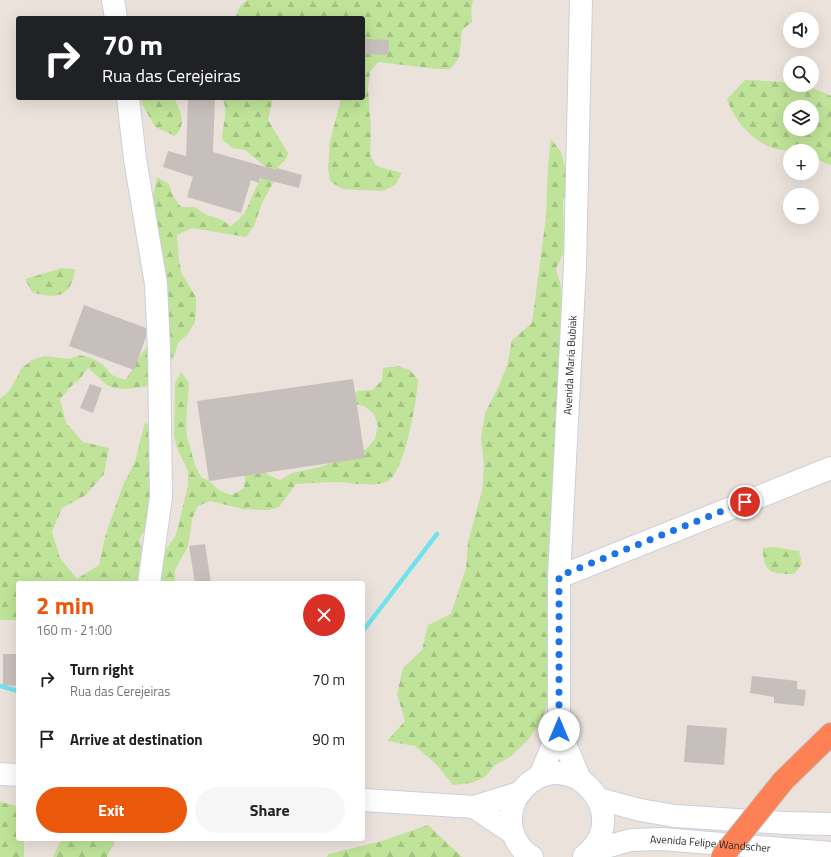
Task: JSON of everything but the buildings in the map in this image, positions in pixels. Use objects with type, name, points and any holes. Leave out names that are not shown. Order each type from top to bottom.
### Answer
[{"type":"highway","points":[[722,857],[783,781],[831,734]]},
{"type":"street","points":[[113,0],[116,16]]},
{"type":"street","name":"Avenida Maria Bubiak","points":[[540,776],[559,730],[559,576],[575,266],[581,0]]},
{"type":"street","points":[[128,100],[135,159],[156,284],[159,349],[160,497],[149,581]]},
{"type":"street","points":[[559,576],[831,468]]},
{"type":"street","name":"Avenida Maria Bubiak","points":[[559,730],[580,779]]},
{"type":"street","points":[[529,856],[519,845],[513,833],[512,812],[519,793],[528,783],[540,776],[554,773],[580,779],[591,788],[599,799],[603,812],[603,826],[599,839],[587,854]]},
{"type":"street","points":[[0,774],[16,775]]},
{"type":"street","points":[[365,800],[474,807],[519,793]]},
{"type":"street","points":[[599,799],[640,810],[675,816],[785,823],[831,824]]},
{"type":"street","points":[[474,807],[513,833]]},
{"type":"street","name":"Avenida Felipe Wandscher","points":[[587,854],[631,840],[662,839],[831,853]]},
{"type":"green space","points":[[247,0],[473,0],[471,10],[472,22],[462,30],[459,58],[450,69],[437,69],[378,62],[370,72],[368,90],[371,129],[370,155],[376,166],[402,173],[395,185],[383,191],[342,189],[330,181],[328,168],[330,142],[340,100],[365,100],[365,16],[236,16],[241,5]]},
{"type":"green space","points":[[745,80],[783,82],[783,92],[819,92],[819,90],[831,96],[831,165],[819,161],[819,144],[783,144],[783,150],[772,148],[757,140],[744,128],[730,107],[727,99]]},
{"type":"green space","points":[[140,100],[175,100],[182,117],[179,131],[175,136],[155,127]]},
{"type":"green space","points":[[222,100],[273,100],[268,120],[288,153],[286,159],[277,168],[274,181],[262,203],[254,226],[246,237],[192,228],[177,235],[179,261],[182,274],[196,297],[195,322],[188,334],[178,343],[174,357],[165,367],[151,207],[157,177],[169,184],[173,196],[181,207],[195,207],[206,215],[220,219],[231,226],[242,216],[267,168],[245,150],[232,148],[222,139],[225,112]]},
{"type":"green space","points":[[551,139],[561,152],[568,178],[563,202],[564,251],[556,269],[561,286],[566,340],[550,698],[539,725],[527,741],[510,757],[495,765],[485,777],[471,783],[453,785],[436,764],[415,746],[387,741],[405,721],[397,694],[403,668],[422,650],[428,625],[451,614],[466,568],[468,542],[482,491],[484,465],[481,439],[485,413],[507,366],[512,340],[532,323],[546,217],[548,166]]},
{"type":"green space","points":[[62,268],[75,269],[73,278],[66,291],[55,296],[32,292],[25,279]]},
{"type":"green space","points":[[149,345],[157,377],[148,386],[121,389],[108,386],[88,368],[76,384],[77,380],[60,399],[66,423],[83,442],[109,448],[104,474],[86,495],[62,508],[52,532],[60,558],[77,579],[99,565],[105,537],[123,485],[135,462],[145,422],[158,436],[146,536],[143,533],[139,539],[143,550],[144,581],[16,581],[16,620],[0,620],[0,399],[9,391],[22,368],[32,360],[44,356],[70,359],[79,355],[92,358],[103,365],[112,375],[125,380],[142,353]]},
{"type":"green space","points":[[398,366],[410,370],[418,380],[413,418],[405,450],[394,475],[388,481],[377,484],[321,482],[296,484],[279,507],[268,510],[243,509],[210,501],[198,506],[192,519],[188,546],[175,570],[175,581],[159,581],[160,558],[176,535],[188,485],[188,471],[177,448],[174,435],[175,383],[181,372],[189,383],[186,423],[187,437],[195,465],[201,477],[209,481],[220,491],[232,495],[244,488],[246,461],[262,463],[268,475],[280,480],[292,473],[320,467],[366,449],[375,439],[378,426],[374,414],[364,406],[344,401],[358,391],[373,390],[382,380],[383,368]]},
{"type":"green space","points":[[775,547],[799,551],[802,564],[794,574],[774,573],[767,567],[763,556],[763,548]]},
{"type":"green space","points":[[0,802],[16,806],[16,841],[24,841],[24,857],[0,857]]},
{"type":"green space","points":[[428,825],[462,857],[327,857],[329,854],[382,841]]},
{"type":"green space","points":[[61,841],[115,841],[107,857],[53,857]]},
{"type":"waterway","points":[[365,628],[437,534]]},
{"type":"waterway","points":[[0,686],[16,690]]},
{"type":"route","points":[[559,730],[559,576],[745,502]]}]
